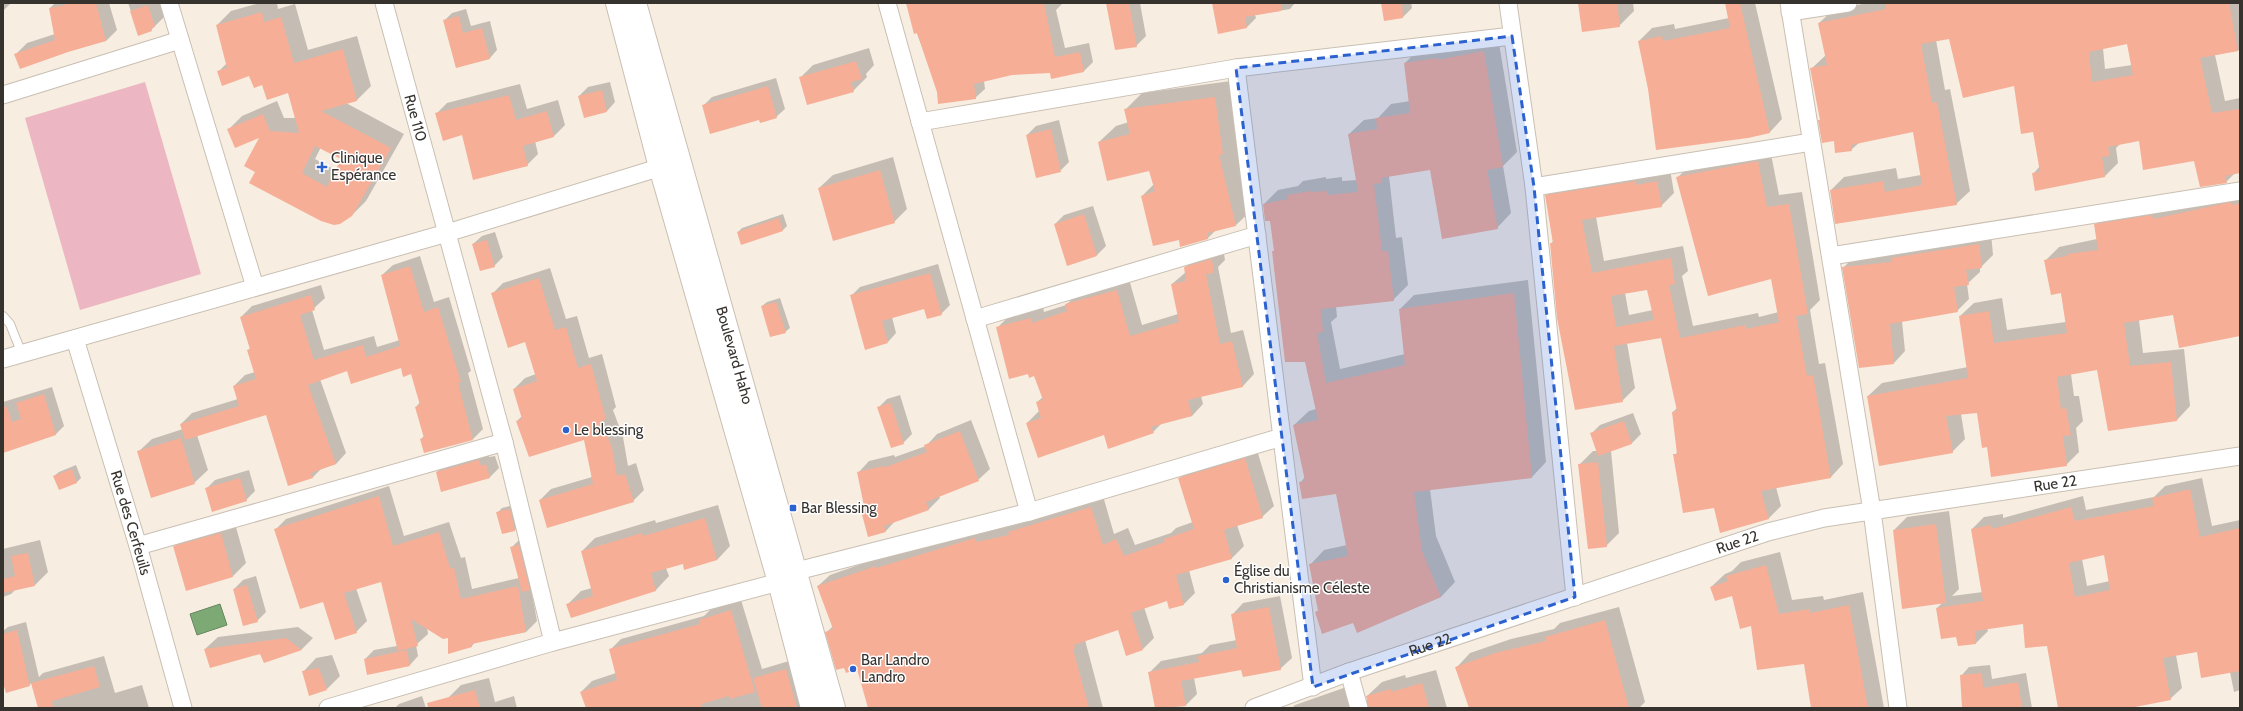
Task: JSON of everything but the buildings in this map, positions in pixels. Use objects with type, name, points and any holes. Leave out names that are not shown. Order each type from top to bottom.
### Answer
[{"type":"main road","name":"Boulevard Haho","points":[[617,3],[670,164],[788,577],[834,708]]},
{"type":"main road","name":"Boulevard Haho","points":[[635,3],[670,164]]},
{"type":"main road","name":"Boulevard Haho","points":[[788,577],[812,708]]},
{"type":"street","points":[[169,3],[255,287]]},
{"type":"street","name":"Rue 110","points":[[384,3],[504,442],[553,642]]},
{"type":"street","points":[[887,3],[1028,512]]},
{"type":"street","points":[[1508,3],[1534,187],[1575,597]]},
{"type":"street","points":[[1848,3],[1790,8],[1872,511],[1898,708]]},
{"type":"street","points":[[920,122],[1236,68],[1512,36]]},
{"type":"street","points":[[3,95],[180,40]]},
{"type":"street","points":[[1236,68],[1313,687]]},
{"type":"street","points":[[1534,187],[1811,142]]},
{"type":"street","points":[[3,359],[447,233],[670,164]]},
{"type":"street","points":[[1831,256],[2240,190]]},
{"type":"street","points":[[975,319],[1257,235]]},
{"type":"street","name":"Rue des Cerfeuils","points":[[75,339],[138,546],[183,708]]},
{"type":"street","points":[[328,708],[553,642],[1028,512],[1282,438]]},
{"type":"street","points":[[138,546],[504,442]]},
{"type":"street","name":"Rue 22","points":[[1254,708],[1313,687],[1349,672],[1768,532],[1824,518],[2240,456]]},
{"type":"street","points":[[1349,672],[1359,708]]},
{"type":"lane","points":[[3,316],[10,324],[22,354]]},
{"type":"highlighted area","points":[[1512,36],[1534,187],[1575,597],[1313,687],[1236,68]]},
{"type":"shaded area","points":[[145,82],[201,274],[80,310],[25,118]]},
{"type":"shaded area","points":[[220,604],[227,625],[197,635],[190,614]]},
{"type":"place","name":"Clinique Espérance","points":[[322,167]]},
{"type":"place","name":"Le blessing","points":[[566,430]]},
{"type":"place","name":"Bar Blessing","points":[[793,508]]},
{"type":"place","name":"Église du Christianisme Céleste","points":[[1226,580]]},
{"type":"place","name":"Bar Landro Landro","points":[[853,669]]}]
